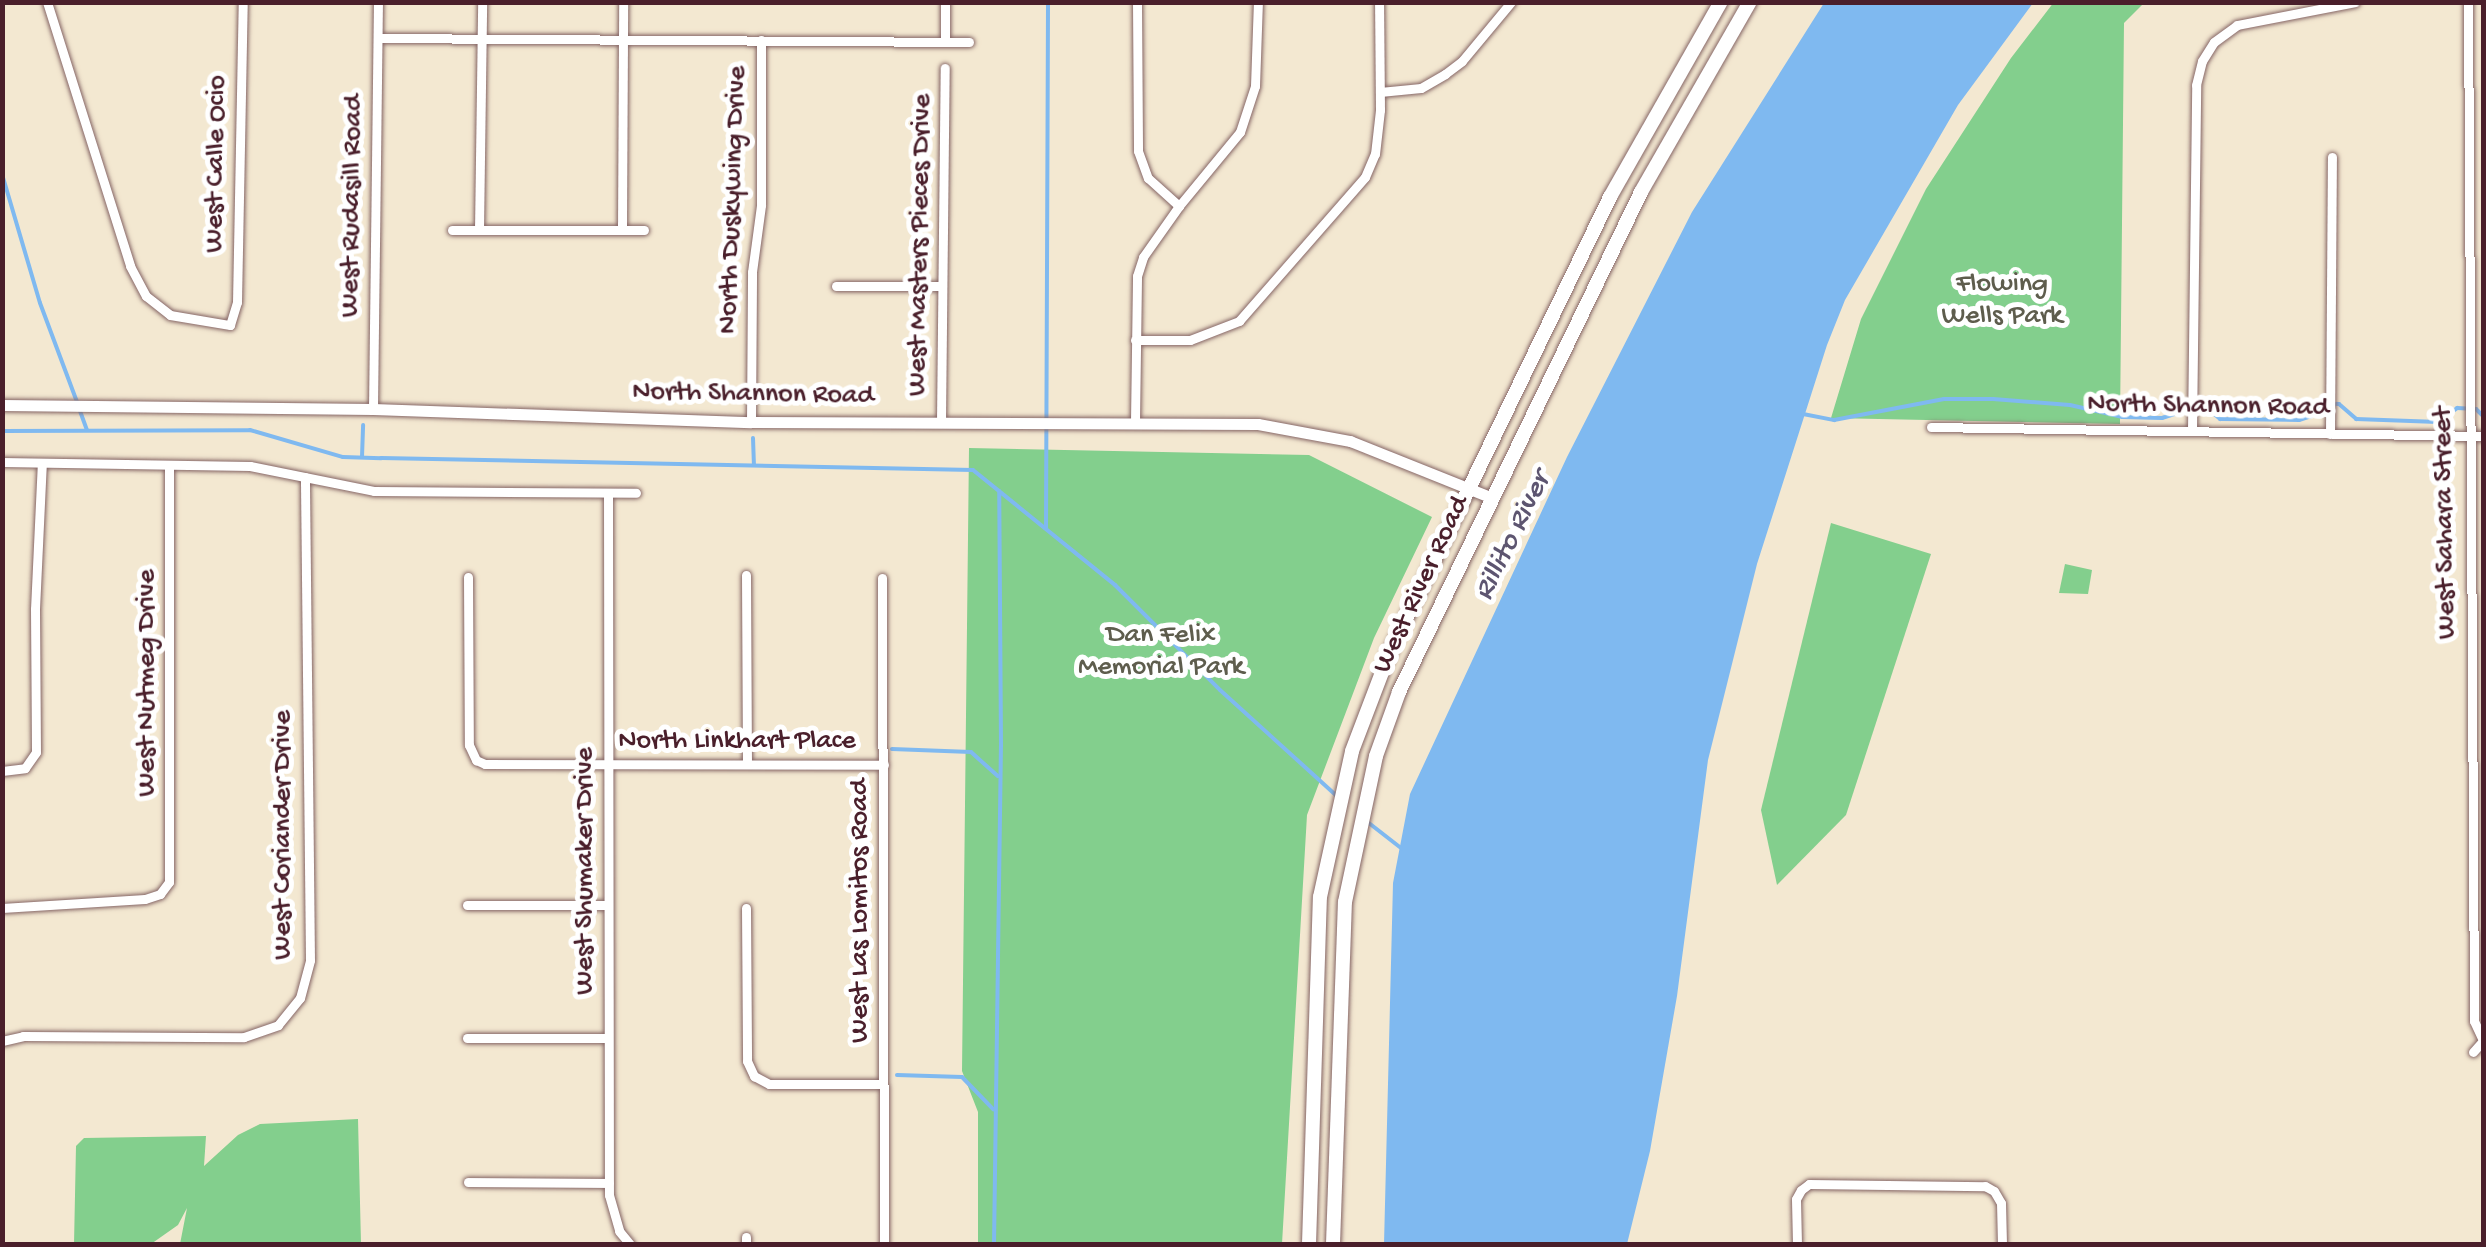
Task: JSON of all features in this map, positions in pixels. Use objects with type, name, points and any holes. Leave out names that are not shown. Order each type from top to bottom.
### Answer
[{"type":"main road","name":"West River Road","points":[[1308,1244],[1320,897],[1344,782],[1388,654],[1468,487],[1610,198],[1721,2]]},
{"type":"main road","name":"West River Road","points":[[1333,1244],[1345,902],[1364,798],[1399,692],[1641,192],[1750,2]]},
{"type":"street","name":"West Calle Ocio","points":[[47,2],[130,266],[146,296],[170,315],[230,325],[238,302],[242,2]]},
{"type":"street","name":"West Rudasill Road","points":[[373,409],[378,2]]},
{"type":"street","points":[[478,230],[482,2]]},
{"type":"street","points":[[622,230],[623,2]]},
{"type":"street","points":[[945,2],[945,42]]},
{"type":"street","points":[[1137,2],[1138,151],[1148,178],[1178,206]]},
{"type":"street","points":[[1136,422],[1137,276],[1143,257],[1178,206],[1240,132],[1255,86],[1258,2]]},
{"type":"street","points":[[1135,340],[1190,340],[1239,321],[1365,177],[1375,154],[1380,92],[1379,2]]},
{"type":"street","points":[[1380,92],[1421,88],[1445,74],[1462,61],[1511,2]]},
{"type":"street","points":[[2192,431],[2196,85],[2202,61],[2214,42],[2237,25],[2355,2]]},
{"type":"street","name":"West Sahara Street","points":[[2468,2],[2474,1021],[2483,1041]]},
{"type":"street","points":[[378,38],[970,42]]},
{"type":"street","name":"North Duskywing Drive","points":[[751,422],[752,272],[761,205],[761,40]]},
{"type":"street","name":"West Masters Pieces Drive","points":[[941,422],[945,68]]},
{"type":"street","points":[[2330,434],[2332,157]]},
{"type":"street","points":[[452,230],[644,230]]},
{"type":"street","points":[[836,286],[942,286]]},
{"type":"street","name":"North Shannon Road","points":[[2,405],[373,409],[751,422],[1258,424],[1350,441],[1490,498]]},
{"type":"street","name":"North Shannon Road","points":[[1931,427],[2484,436]]},
{"type":"street","points":[[2,462],[169,468],[250,466],[374,491],[636,493]]},
{"type":"street","points":[[2,771],[30,768],[36,752],[35,609],[42,463]]},
{"type":"street","name":"West Nutmeg Drive","points":[[2,908],[162,895],[172,864],[169,468]]},
{"type":"street","name":"West Coriander Drive","points":[[2,1041],[22,1036],[244,1037],[278,1025],[300,998],[310,960],[305,477]]},
{"type":"street","name":"West Shumaker Drive","points":[[608,493],[609,1182],[619,1231],[630,1244]]},
{"type":"street","points":[[746,575],[747,764]]},
{"type":"street","name":"North Linkhart Place","points":[[468,577],[472,762],[608,766],[884,765]]},
{"type":"street","name":"West Las Lomitos Road","points":[[882,578],[884,1244]]},
{"type":"street","points":[[467,904],[608,904]]},
{"type":"street","points":[[746,908],[747,1061],[753,1082],[884,1084]]},
{"type":"street","points":[[467,1038],[608,1038]]},
{"type":"street","points":[[2473,1052],[2483,1041]]},
{"type":"street","points":[[468,1182],[609,1182]]},
{"type":"street","points":[[1797,1244],[1797,1186],[1809,1184],[1985,1186],[2000,1191],[2002,1244]]},
{"type":"green space","name":"Flowing Wells Park","points":[[2054,2],[2144,3],[2124,23],[2120,424],[1831,418],[1861,319],[1926,189],[2011,58]]},
{"type":"green space","name":"Dan Felix Memorial Park","points":[[969,448],[1309,455],[1432,517],[1374,638],[1307,815],[1282,1244],[978,1244],[978,1112],[962,1071]]},
{"type":"green space","points":[[1831,523],[1931,554],[1846,815],[1777,885],[1761,810]]},
{"type":"green space","points":[[2065,564],[2092,570],[2088,594],[2059,593]]},
{"type":"green space","points":[[358,1119],[361,1244],[180,1244],[187,1208],[178,1225],[151,1244],[74,1244],[76,1146],[84,1138],[206,1136],[204,1166],[238,1135],[260,1124]]},
{"type":"water","points":[[1824,3],[2033,3],[1958,105],[1845,300],[1827,345],[1757,564],[1708,760],[1677,996],[1650,1151],[1627,1244],[1384,1244],[1393,883],[1410,794],[1567,457],[1692,212]]},
{"type":"waterway","points":[[1046,528],[1048,2]]},
{"type":"waterway","points":[[2,174],[40,303],[77,402]]},
{"type":"waterway","points":[[1803,414],[1834,420],[1944,399],[1993,399],[2070,405],[2122,417],[2162,418],[2174,414],[2181,402],[2201,403],[2220,419],[2299,420],[2311,416],[2321,403],[2339,404],[2356,419],[2438,422],[2457,408],[2476,409],[2484,417]]},
{"type":"waterway","points":[[80,411],[87,430]]},
{"type":"waterway","points":[[362,457],[363,425]]},
{"type":"waterway","points":[[2,431],[250,430],[343,457],[973,470],[1115,585],[1220,690],[1339,798]]},
{"type":"waterway","points":[[753,438],[754,464]]},
{"type":"waterway","points":[[994,1244],[1001,746],[999,491]]},
{"type":"waterway","points":[[892,749],[971,752],[998,776]]},
{"type":"waterway","points":[[1365,820],[1401,848]]},
{"type":"waterway","points":[[897,1075],[962,1077],[993,1109]]},
{"type":"water label","name":"Rillito River","points":[[1514,537]]}]
